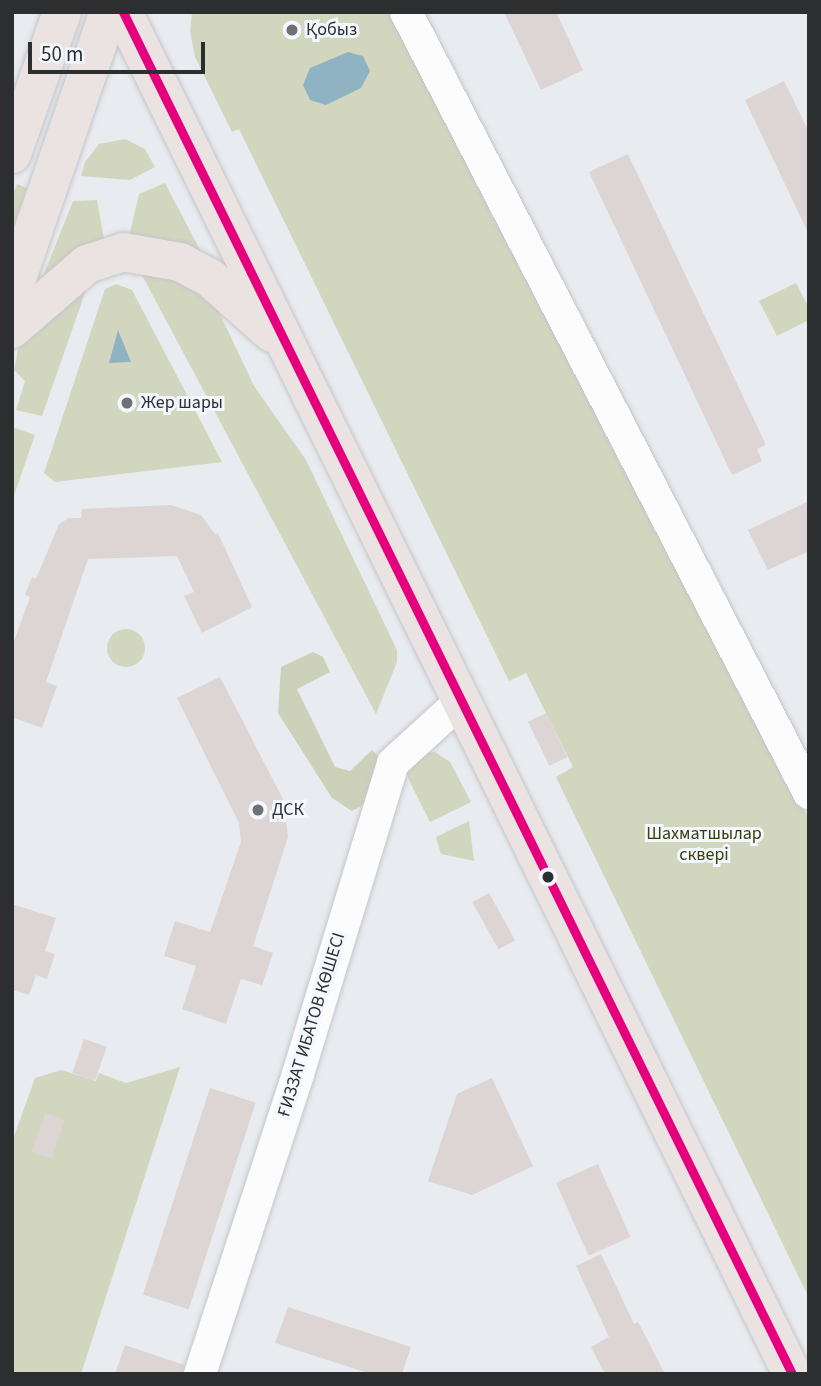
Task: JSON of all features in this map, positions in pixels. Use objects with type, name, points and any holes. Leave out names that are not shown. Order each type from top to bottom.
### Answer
[{"type":"main road","points":[[12,154],[62,12]]},
{"type":"main road","points":[[12,293],[109,12]]},
{"type":"main road","points":[[122,12],[792,1374]]},
{"type":"main road","points":[[12,329],[87,264],[123,252],[180,262],[210,278],[290,350]]},
{"type":"street","points":[[406,12],[809,793]]},
{"type":"street","name":"ҒИЗЗАТ ИБАТОВ КӨШЕСІ","points":[[200,1374],[298,1074],[393,763],[461,701]]},
{"type":"green space","name":"Шахматшылар сквері","points":[[192,12],[392,12],[809,819],[809,1298],[556,777],[573,767],[526,673],[509,681],[239,129],[232,132],[195,57],[190,32]]},
{"type":"green space","points":[[125,139],[145,149],[155,167],[130,180],[81,176],[85,162],[99,144]]},
{"type":"green space","points":[[165,183],[210,269],[127,245],[139,194]]},
{"type":"green space","points":[[17,184],[27,188],[12,231],[12,197]]},
{"type":"green space","points":[[97,200],[105,245],[36,294],[73,201]]},
{"type":"green space","points":[[136,264],[211,295],[254,386],[306,460],[397,650],[397,662],[376,714]]},
{"type":"green space","points":[[92,273],[42,416],[16,410],[25,381],[14,370],[18,350],[27,332]]},
{"type":"green space","points":[[796,283],[809,308],[809,320],[777,336],[759,301]]},
{"type":"green space","points":[[116,284],[132,290],[222,462],[55,482],[44,473],[105,289]]},
{"type":"green space","points":[[12,427],[35,435],[12,501]]},
{"type":"green space","points":[[126,629],[139,635],[145,648],[139,661],[126,667],[113,661],[107,648],[113,635]]},
{"type":"green space","points":[[313,652],[323,657],[330,672],[297,689],[335,767],[350,771],[372,750],[383,761],[365,804],[352,811],[332,798],[278,713],[281,667]]},
{"type":"green space","points":[[435,752],[450,762],[471,802],[430,822],[406,774],[411,763],[426,753]]},
{"type":"green space","points":[[469,821],[474,861],[441,854],[436,837]]},
{"type":"green space","points":[[180,1067],[81,1374],[12,1374],[12,1142],[35,1078],[61,1070],[96,1081],[99,1073],[126,1083]]},
{"type":"water","points":[[348,52],[363,56],[370,71],[361,88],[326,105],[310,100],[303,85],[310,68]]},
{"type":"water","points":[[118,330],[131,362],[109,363]]},
{"type":"building","points":[[504,12],[556,12],[583,70],[541,90]]},
{"type":"building","points":[[784,81],[809,132],[809,235],[745,100]]},
{"type":"building","points":[[628,154],[766,445],[757,449],[762,461],[732,475],[589,172]]},
{"type":"building","points":[[809,501],[809,551],[768,570],[748,530]]},
{"type":"building","points":[[171,505],[201,515],[215,534],[218,533],[252,607],[202,633],[184,596],[194,592],[177,556],[88,559],[46,682],[57,686],[42,728],[12,717],[12,647],[30,597],[25,595],[32,577],[36,579],[59,524],[69,518],[81,518],[82,509]]},
{"type":"building","name":"ДСК","points":[[220,677],[284,801],[288,837],[253,946],[273,953],[262,985],[241,979],[226,1024],[182,1009],[196,966],[164,956],[175,921],[210,932],[241,842],[239,823],[177,698]]},
{"type":"building","points":[[546,713],[567,757],[550,766],[528,722]]},
{"type":"building","points":[[489,893],[515,940],[499,949],[472,902]]},
{"type":"building","points":[[12,904],[56,918],[45,951],[55,954],[47,979],[36,975],[29,995],[12,990]]},
{"type":"building","points":[[84,1039],[107,1047],[95,1081],[72,1073]]},
{"type":"building","points":[[492,1078],[533,1166],[472,1195],[428,1181],[457,1094]]},
{"type":"building","points":[[210,1088],[256,1103],[189,1309],[143,1294]]},
{"type":"building","points":[[45,1113],[65,1120],[52,1159],[32,1152]]},
{"type":"building","points":[[598,1164],[631,1237],[589,1256],[556,1183]]},
{"type":"building","points":[[601,1254],[634,1324],[638,1322],[665,1374],[605,1374],[591,1347],[609,1337],[576,1266]]},
{"type":"building","points":[[288,1307],[411,1347],[402,1374],[371,1374],[275,1343]]},
{"type":"building","points":[[125,1345],[184,1365],[182,1374],[115,1374]]},
{"type":"transit line","points":[[123,12],[792,1374]]},
{"type":"place","name":"Қобыз","points":[[292,30]]},
{"type":"place","name":"Жер шары","points":[[127,403]]},
{"type":"place","name":"ДСК","points":[[258,810]]}]
